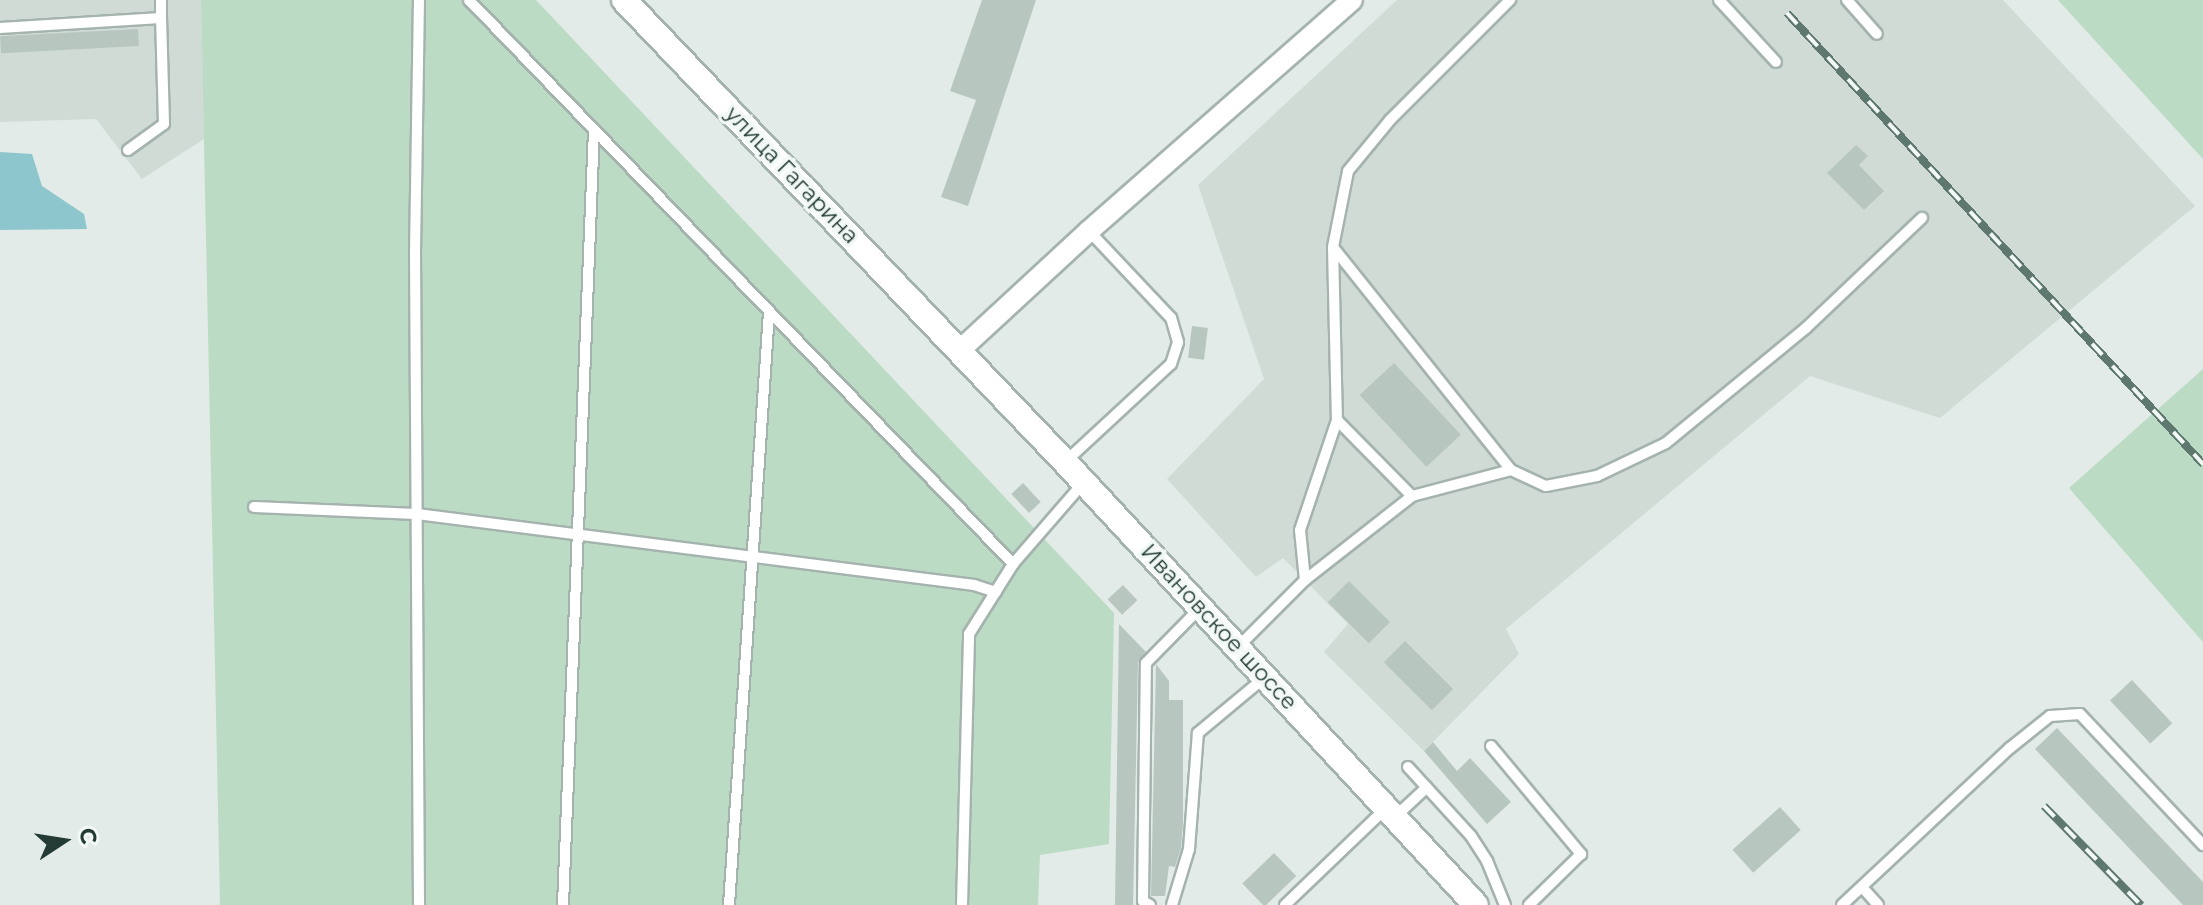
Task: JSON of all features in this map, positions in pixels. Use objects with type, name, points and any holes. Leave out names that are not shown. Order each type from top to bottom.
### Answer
[{"type":"street","name":"улица Гагарина","points":[[624,0],[959,351]]},
{"type":"street","points":[[959,351],[1089,231],[1352,0]]},
{"type":"street","name":"Ивановское шоссе","points":[[959,351],[1201,607],[1474,904]]},
{"type":"lane","points":[[128,150],[164,124],[161,0]]},
{"type":"lane","points":[[419,0],[419,905]]},
{"type":"lane","points":[[469,0],[1013,564]]},
{"type":"lane","points":[[1305,580],[1300,530],[1337,420],[1333,247],[1348,171],[1390,120],[1510,0]]},
{"type":"lane","points":[[1719,0],[1776,62]]},
{"type":"lane","points":[[1847,0],[1877,34]]},
{"type":"lane","points":[[0,28],[161,18]]},
{"type":"lane","points":[[563,905],[594,130]]},
{"type":"lane","points":[[1333,247],[1511,470],[1546,486],[1597,476],[1666,443],[1806,328],[1922,218]]},
{"type":"lane","points":[[1065,462],[1171,364],[1178,342],[1171,318],[1089,231]]},
{"type":"lane","points":[[729,905],[769,312]]},
{"type":"lane","points":[[1337,420],[1412,496]]},
{"type":"lane","points":[[1238,647],[1305,580],[1412,496],[1511,470]]},
{"type":"lane","points":[[962,905],[969,634],[1013,564],[1084,482]]},
{"type":"lane","points":[[254,507],[417,514],[974,585],[996,592]]},
{"type":"lane","points":[[1150,905],[1143,901],[1146,663],[1201,607]]},
{"type":"lane","points":[[1172,905],[1189,849],[1198,733],[1266,677]]},
{"type":"lane","points":[[1842,905],[2010,748],[2050,716],[2080,714],[2203,845]]},
{"type":"lane","points":[[1491,746],[1581,854],[1529,905]]},
{"type":"lane","points":[[1408,767],[1471,836],[1487,861],[1505,905]]},
{"type":"lane","points":[[1285,905],[1391,812],[1427,787]]},
{"type":"lane","points":[[1862,887],[1878,905]]},
{"type":"shaded area","points":[[0,0],[201,0],[204,139],[142,179],[96,119],[0,122]]},
{"type":"shaded area","points":[[1397,0],[2003,0],[2195,206],[1940,418],[1810,376],[1506,629],[1519,654],[1424,751],[1324,652],[1348,624],[1283,558],[1256,577],[1167,479],[1264,379],[1198,185]]},
{"type":"green space","points":[[201,0],[536,0],[1114,613],[1109,844],[1040,855],[1038,905],[220,905]]},
{"type":"green space","points":[[2058,0],[2203,0],[2203,159]]},
{"type":"green space","points":[[2203,369],[2203,642],[2069,488]]},
{"type":"water","points":[[0,152],[32,154],[42,186],[84,214],[87,229],[0,230]]},
{"type":"building","points":[[982,0],[1036,0],[968,206],[941,197],[976,100],[950,91]]},
{"type":"building","points":[[138,29],[139,46],[1,53],[0,36]]},
{"type":"building","points":[[1856,145],[1868,156],[1859,165],[1884,191],[1864,210],[1827,173]]},
{"type":"building","points":[[1192,326],[1208,328],[1204,360],[1188,358]]},
{"type":"building","points":[[1394,363],[1461,435],[1426,467],[1360,395]]},
{"type":"building","points":[[1023,483],[1041,502],[1029,513],[1011,494]]},
{"type":"building","points":[[1349,581],[1390,622],[1369,643],[1328,602]]},
{"type":"building","points":[[1123,585],[1137,600],[1122,615],[1108,599]]},
{"type":"building","points":[[1119,624],[1146,652],[1138,663],[1133,905],[1115,905]]},
{"type":"building","points":[[1405,641],[1453,689],[1432,710],[1384,662]]},
{"type":"building","points":[[1156,664],[1169,681],[1169,700],[1183,700],[1181,848],[1175,867],[1169,866],[1165,896],[1151,896]]},
{"type":"building","points":[[2132,680],[2172,723],[2150,744],[2110,700]]},
{"type":"building","points":[[2057,728],[2203,882],[2203,905],[2183,905],[2035,749]]},
{"type":"building","points":[[1433,742],[1457,771],[1470,758],[1511,802],[1487,824],[1424,751]]},
{"type":"building","points":[[1780,807],[1801,830],[1753,873],[1732,850]]},
{"type":"building","points":[[1274,853],[1296,876],[1266,905],[1242,884]]},
{"type":"railway","points":[[1787,13],[2203,464]]},
{"type":"railway","points":[[2044,806],[2141,905]]}]
